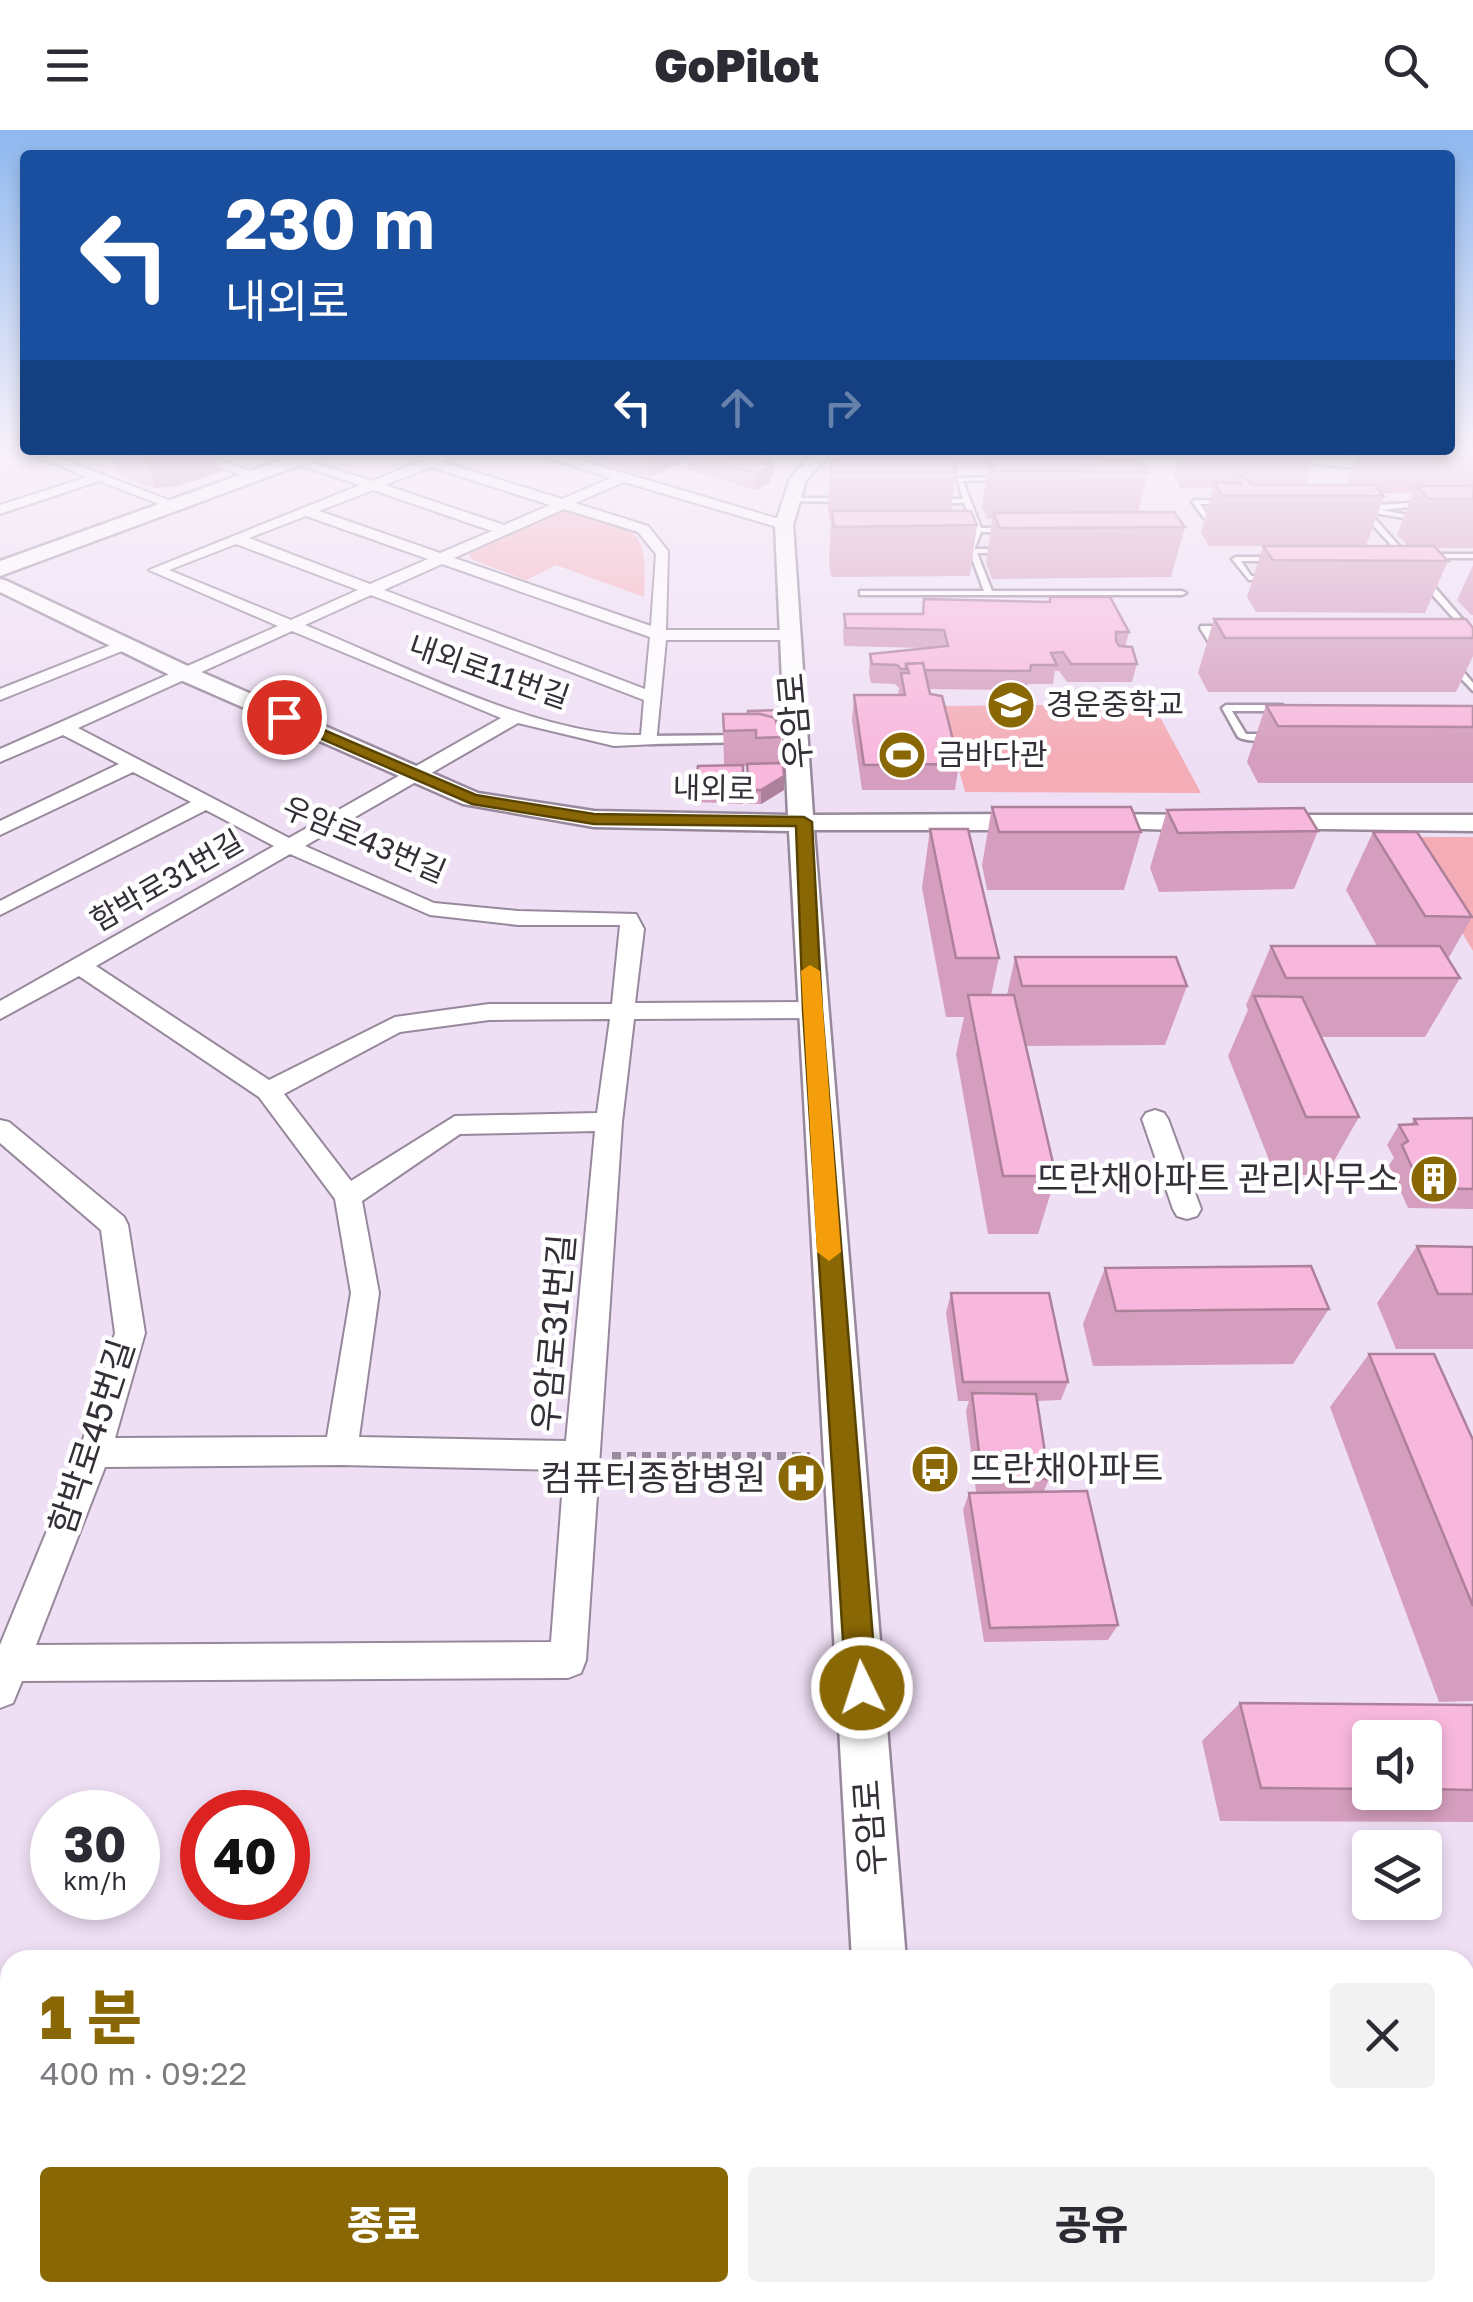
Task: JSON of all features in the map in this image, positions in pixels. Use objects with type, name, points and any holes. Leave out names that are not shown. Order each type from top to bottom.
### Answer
[{"type":"main road","points":[[0,569],[44,552]]},
{"type":"street","name":"내외로11번길","points":[[200,552],[156,570],[515,717],[614,740],[760,740]]},
{"type":"street","name":"내외로11번길","points":[[272,552],[654,698]]},
{"type":"street","points":[[426,552],[660,635],[788,635]]},
{"type":"street","points":[[0,756],[454,552]]},
{"type":"street","points":[[650,740],[660,635],[661,552]]},
{"type":"street","name":"우암로","points":[[787,552],[788,739],[804,822],[812,1010],[847,1456],[878,1950]]},
{"type":"street","name":"내외로","points":[[0,586],[184,673],[472,799],[594,819],[1473,823]]},
{"type":"street","points":[[0,695],[126,644]]},
{"type":"street","name":"함박로31번길","points":[[0,1010],[515,717]]},
{"type":"street","name":"우암로43번길","points":[[64,728],[289,846],[430,908],[518,918],[628,919],[633,929],[625,1011]]},
{"type":"street","points":[[0,829],[137,764]]},
{"type":"street","points":[[0,909],[208,802]]},
{"type":"street","points":[[80,966],[268,1090],[348,1197],[365,1292],[341,1451]]},
{"type":"street","points":[[268,1090],[395,1026],[489,1012],[812,1010]]},
{"type":"street","name":"우암로31번길","points":[[95,1453],[341,1451],[581,1456],[610,1122],[625,1011]]},
{"type":"street","points":[[1156,1119],[1187,1209]]},
{"type":"street","points":[[348,1197],[455,1125],[610,1122]]},
{"type":"street","name":"함박로45번길","points":[[2,1133],[114,1225],[130,1333],[95,1453],[4,1672],[568,1660],[581,1456]]},
{"type":"lane","points":[[974,552],[989,592]]},
{"type":"lane","points":[[1400,552],[1460,622],[1450,655],[1473,688]]},
{"type":"lane","points":[[1388,560],[1473,556]]},
{"type":"lane","points":[[1288,578],[1249,578],[1236,560],[1293,560]]},
{"type":"lane","points":[[1404,579],[1423,579]]},
{"type":"lane","points":[[863,593],[1182,592]]},
{"type":"lane","points":[[1236,650],[1216,650],[1204,628],[1243,628]]},
{"type":"lane","points":[[1438,629],[1473,634]]},
{"type":"lane","points":[[1282,737],[1243,737],[1226,708],[1302,708]]},
{"type":"path","points":[[581,1456],[847,1456]]},
{"type":"shaded area","points":[[642,552],[644,597],[556,565],[526,580],[473,560],[469,554]]},
{"type":"shaded area","points":[[1153,704],[1201,793],[965,792],[941,706]]},
{"type":"shaded area","points":[[1405,837],[1473,837],[1473,951]]},
{"type":"building","points":[[1268,552],[1440,552],[1448,561],[1273,560]]},
{"type":"building","points":[[1050,597],[1110,597],[1129,632],[1116,632],[1116,641],[1119,646],[1132,647],[1137,664],[1071,664],[1063,652],[1051,653],[1057,665],[1031,665],[1030,671],[924,670],[923,663],[906,664],[906,669],[901,669],[897,665],[872,664],[870,654],[948,646],[944,630],[846,628],[844,614],[923,614],[924,599],[1050,602]]},
{"type":"building","points":[[1214,619],[1466,619],[1473,628],[1473,638],[1225,638]]},
{"type":"building","name":"금바다관","points":[[923,663],[930,694],[942,696],[959,764],[864,765],[854,695],[905,695],[901,673],[909,673],[906,664]]},
{"type":"building","points":[[1266,705],[1473,706],[1473,727],[1278,726]]},
{"type":"building","points":[[784,710],[787,721],[748,714],[748,711]]},
{"type":"building","points":[[723,714],[775,718],[781,737],[756,738],[756,730],[724,731]]},
{"type":"building","points":[[783,763],[784,776],[761,790],[749,790],[747,764]]},
{"type":"building","points":[[743,765],[743,791],[695,789],[698,766]]},
{"type":"building","points":[[992,807],[1131,807],[1141,832],[999,832]]},
{"type":"building","points":[[1304,808],[1318,831],[1178,833],[1167,810]]},
{"type":"building","points":[[930,829],[968,829],[999,958],[956,958]]},
{"type":"building","points":[[1373,832],[1417,832],[1472,917],[1425,916]]},
{"type":"building","points":[[1271,946],[1440,946],[1460,978],[1286,978]]},
{"type":"building","points":[[1015,957],[1176,957],[1187,986],[1022,986]]},
{"type":"building","points":[[968,995],[1014,995],[1056,1176],[1003,1176]]},
{"type":"building","points":[[1254,996],[1302,997],[1359,1117],[1306,1117]]},
{"type":"building","points":[[1473,1118],[1473,1189],[1421,1188],[1402,1145],[1408,1141],[1399,1125],[1417,1124],[1414,1119]]},
{"type":"building","points":[[1417,1246],[1473,1247],[1473,1294],[1438,1294]]},
{"type":"building","points":[[1311,1266],[1329,1309],[1116,1311],[1105,1268]]},
{"type":"building","points":[[951,1293],[1049,1293],[1068,1382],[963,1382]]},
{"type":"building","points":[[1369,1354],[1434,1354],[1473,1440],[1473,1606]]},
{"type":"building","points":[[972,1393],[1036,1394],[1049,1479],[982,1478]]},
{"type":"building","points":[[1087,1491],[1118,1625],[990,1628],[969,1493]]},
{"type":"building","points":[[1240,1703],[1473,1705],[1473,1790],[1442,1789],[1442,1720],[1352,1720],[1352,1789],[1261,1788]]},
{"type":"slow traffic","points":[[810,971],[829,1252]]},
{"type":"place","name":"경운중학교","points":[[1011,705]]},
{"type":"place","name":"금바다관","points":[[902,755]]},
{"type":"place","name":"뜨란채아파트 관리사무소","points":[[1434,1179]]},
{"type":"place","name":"뜨란채아파트","points":[[935,1469]]},
{"type":"place","name":"컴퓨터종합병원","points":[[801,1478]]},
{"type":"route","points":[[284,717],[472,799],[594,819],[804,822],[812,1010],[862,1688]]}]
